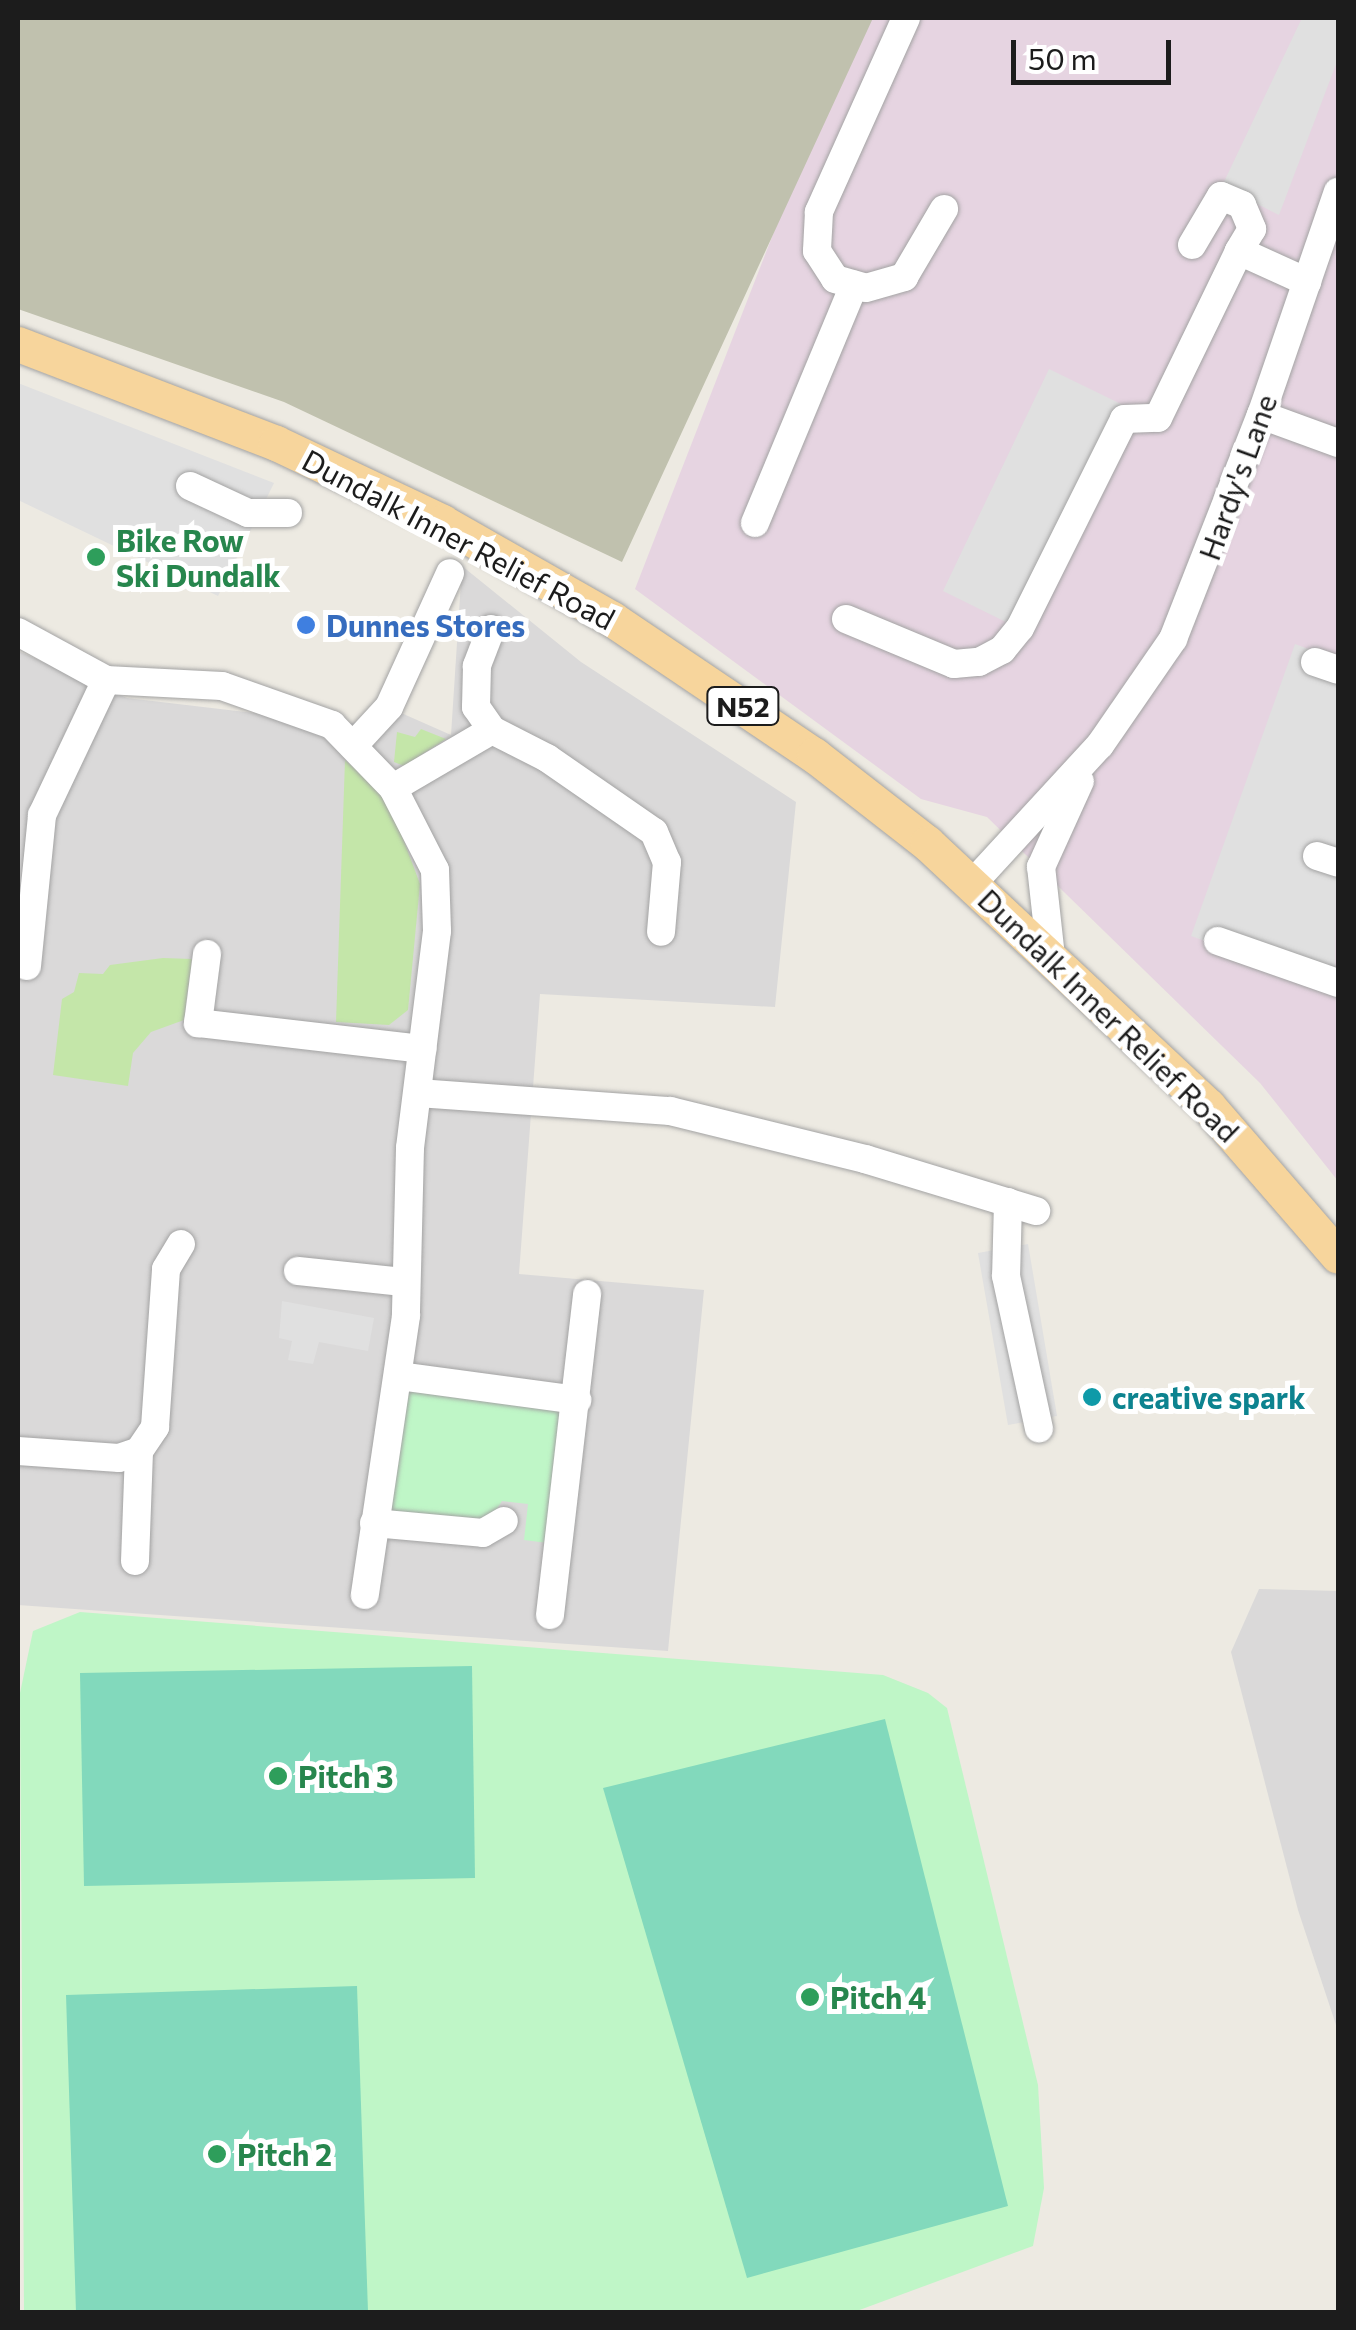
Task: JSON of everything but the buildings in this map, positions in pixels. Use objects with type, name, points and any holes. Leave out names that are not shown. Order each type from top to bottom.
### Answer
[{"type":"main road","name":"Dundalk Inner Relief Road","points":[[18,344],[276,442],[518,564],[814,755],[972,884],[1208,1106],[1338,1256]]},
{"type":"street","points":[[906,18],[818,212],[817,251],[835,279],[866,288],[904,277],[944,209]]},
{"type":"street","name":"Hardy's Lane","points":[[972,884],[1100,745],[1173,639],[1262,415],[1338,192]]},
{"type":"street","points":[[846,619],[954,664],[979,662],[1002,650],[1020,628],[1124,419],[1158,418],[1252,229],[1246,197],[1221,196],[1192,244]]},
{"type":"street","points":[[1239,251],[1307,282]]},
{"type":"street","points":[[755,523],[854,284]]},
{"type":"street","points":[[1262,415],[1338,442]]},
{"type":"street","points":[[190,486],[248,513],[288,513]]},
{"type":"street","points":[[353,746],[388,707],[450,573]]},
{"type":"street","points":[[491,629],[477,666],[476,707],[492,730],[622,805],[654,832],[667,862],[661,932]]},
{"type":"street","points":[[18,632],[106,680],[222,686],[332,725],[393,788],[410,812],[435,870],[437,930],[418,1093],[400,1376],[365,1596]]},
{"type":"street","points":[[28,966],[42,815],[106,680]]},
{"type":"street","points":[[393,788],[492,730]]},
{"type":"street","name":"Hardy's Lane","points":[[1051,957],[1041,867],[1100,745]]},
{"type":"street","points":[[1218,941],[1338,983]]},
{"type":"street","points":[[206,954],[198,1023],[328,1033],[423,1049]]},
{"type":"street","points":[[418,1093],[670,1111],[1036,1211]]},
{"type":"street","points":[[1008,1202],[1006,1276],[1039,1428]]},
{"type":"street","points":[[135,1561],[139,1451],[155,1427],[166,1269],[181,1244]]},
{"type":"street","points":[[298,1272],[403,1282]]},
{"type":"street","points":[[550,1615],[587,1294]]},
{"type":"street","points":[[400,1376],[577,1400]]},
{"type":"street","points":[[18,1451],[119,1458],[139,1451]]},
{"type":"street","points":[[374,1523],[483,1533],[504,1521]]},
{"type":"shaded area","points":[[18,18],[873,18],[622,562],[284,402],[18,309]]},
{"type":"shaded area","points":[[867,18],[1338,18],[1338,1181],[1260,1083],[987,817],[921,799],[635,589],[814,129]]},
{"type":"shaded area","points":[[1302,18],[1338,18],[1338,59],[1279,215],[1222,186]]},
{"type":"shaded area","points":[[1049,369],[1121,404],[1014,626],[943,591]]},
{"type":"shaded area","points":[[18,383],[274,483],[218,596],[18,500]]},
{"type":"shaded area","points":[[462,566],[581,662],[796,802],[775,1007],[540,994],[519,1274],[704,1290],[668,1651],[18,1605],[18,651],[127,698],[348,724],[399,712],[451,735]]},
{"type":"shaded area","points":[[1295,644],[1338,660],[1335,987],[1191,936]]},
{"type":"shaded area","points":[[1028,1244],[1057,1416],[1008,1425],[978,1253]]},
{"type":"shaded area","points":[[282,1301],[374,1318],[368,1351],[319,1342],[313,1364],[288,1360],[292,1341],[279,1338]]},
{"type":"shaded area","points":[[1259,1589],[1338,1591],[1338,2031],[1298,1910],[1231,1652]]},
{"type":"green space","points":[[421,729],[446,739],[404,766],[394,762],[397,732],[415,737]]},
{"type":"green space","points":[[345,760],[388,798],[420,884],[408,1010],[389,1025],[336,1022]]},
{"type":"green space","points":[[163,958],[192,959],[184,1020],[151,1032],[133,1053],[128,1086],[53,1075],[62,999],[74,992],[79,973],[103,974],[110,965]]},
{"type":"green space","points":[[401,1386],[565,1411],[548,1543],[524,1540],[528,1504],[502,1501],[489,1521],[382,1511]]},
{"type":"green space","points":[[80,1612],[883,1675],[928,1693],[947,1708],[1038,2085],[1044,2188],[1033,2246],[854,2312],[24,2312],[20,1693],[33,1631]]},
{"type":"green space","name":"Pitch 3","points":[[472,1666],[475,1878],[84,1886],[80,1673]]},
{"type":"green space","name":"Pitch 4","points":[[885,1719],[1008,2206],[747,2278],[603,1788]]},
{"type":"green space","name":"Pitch 2","points":[[357,1986],[368,2312],[76,2312],[66,1995]]},
{"type":"place","name":"Bike Row Ski Dundalk","points":[[96,557]]},
{"type":"place","name":"Dunnes Stores","points":[[306,625]]},
{"type":"place","name":"creative spark","points":[[1092,1397]]},
{"type":"place","name":"Pitch 3","points":[[278,1776]]},
{"type":"place","name":"Pitch 4","points":[[810,1997]]},
{"type":"place","name":"Pitch 2","points":[[217,2154]]}]
